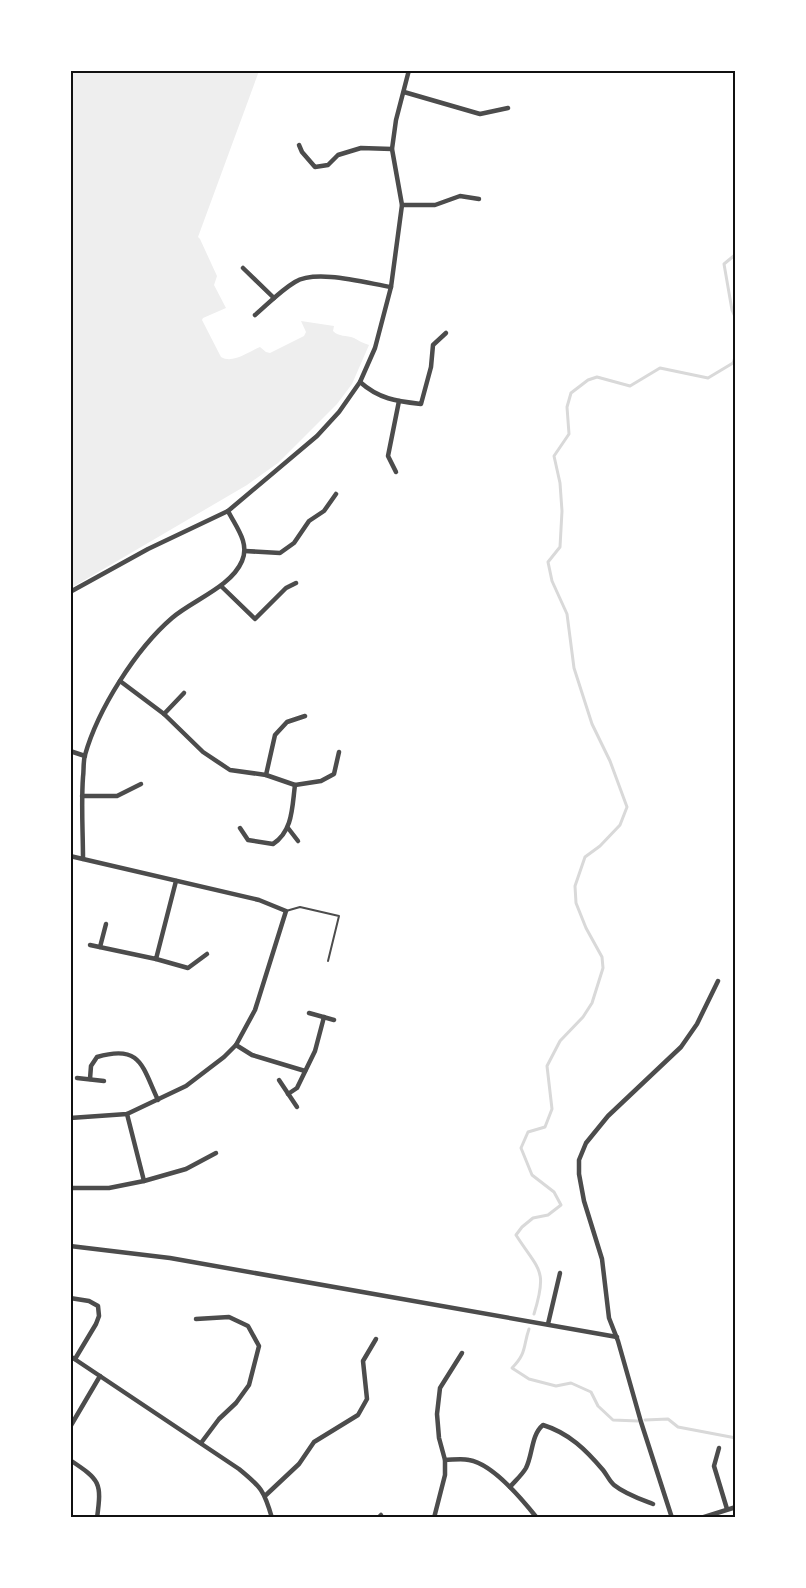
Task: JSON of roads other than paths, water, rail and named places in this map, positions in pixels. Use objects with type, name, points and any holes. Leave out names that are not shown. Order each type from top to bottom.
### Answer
[{"type":"street","points":[[70,592],[148,549],[228,511],[317,436],[339,412],[360,382],[375,348],[391,287],[402,205],[392,149],[396,120],[409,70]]},
{"type":"street","points":[[404,92],[480,114],[508,108]]},
{"type":"street","points":[[299,145],[315,168],[328,165],[338,155],[361,148],[392,149]]},
{"type":"street","points":[[402,205],[435,205],[460,196],[479,200]]},
{"type":"street","points":[[243,268],[274,298]]},
{"type":"street","points":[[255,315],[297,280],[315,275],[391,287]]},
{"type":"street","points":[[360,382],[372,393],[399,401],[421,404],[431,367],[433,345],[446,333]]},
{"type":"street","points":[[396,472],[388,456],[399,401]]},
{"type":"street","points":[[245,551],[280,553],[294,543],[309,522],[324,511],[336,494]]},
{"type":"street","points":[[83,859],[82,796],[85,756],[101,715],[120,681],[172,618],[221,586],[238,568],[245,551],[244,541],[228,511]]},
{"type":"street","points":[[221,586],[255,619],[286,588],[296,583]]},
{"type":"street","points":[[120,681],[164,714],[203,752],[230,770],[266,775],[295,785],[321,781],[334,774],[339,752]]},
{"type":"street","points":[[164,714],[184,693]]},
{"type":"street","points":[[266,775],[275,735],[287,722],[305,716]]},
{"type":"street","points":[[70,752],[85,756]]},
{"type":"street","points":[[82,796],[117,796],[141,784]]},
{"type":"street","points":[[240,828],[248,840],[273,844],[283,837],[288,828],[295,785]]},
{"type":"street","points":[[288,828],[298,841]]},
{"type":"street","points":[[70,856],[259,900],[286,910],[255,1010],[236,1045],[224,1057],[186,1086],[127,1114],[70,1118]]},
{"type":"street","points":[[156,959],[176,881]]},
{"type":"street","points":[[100,947],[106,924]]},
{"type":"street","points":[[90,945],[188,968],[207,954]]},
{"type":"street","points":[[672,1518],[617,1337],[609,1318],[602,1259],[584,1202],[579,1160],[586,1143],[608,1116],[681,1047],[697,1024],[718,981]]},
{"type":"street","points":[[309,1013],[334,1020]]},
{"type":"street","points":[[288,1094],[297,1089],[315,1051],[324,1017]]},
{"type":"street","points":[[236,1045],[252,1055],[305,1071]]},
{"type":"street","points":[[90,1079],[91,1066],[97,1057],[111,1053],[129,1053],[141,1063],[158,1101]]},
{"type":"street","points":[[77,1077],[104,1080]]},
{"type":"street","points":[[279,1080],[297,1107]]},
{"type":"street","points":[[127,1114],[144,1181]]},
{"type":"street","points":[[70,1188],[109,1188],[144,1181],[186,1169],[216,1154]]},
{"type":"street","points":[[70,1246],[170,1258],[617,1337]]},
{"type":"street","points":[[548,1324],[560,1273]]},
{"type":"street","points":[[70,1298],[89,1301],[98,1306],[99,1316],[73,1358],[201,1443],[260,1486],[266,1495],[272,1518]]},
{"type":"street","points":[[196,1319],[230,1317],[248,1326],[259,1346],[249,1385],[201,1443]]},
{"type":"street","points":[[266,1495],[298,1464],[314,1442],[358,1415],[367,1399],[363,1361],[376,1339]]},
{"type":"street","points":[[434,1518],[445,1475],[445,1460],[439,1438],[437,1414],[440,1388],[462,1353]]},
{"type":"street","points":[[70,1427],[100,1376]]},
{"type":"street","points":[[510,1487],[525,1470],[533,1451],[537,1430],[543,1425],[557,1429],[569,1437],[604,1472],[613,1485],[653,1504]]},
{"type":"street","points":[[719,1448],[714,1466],[727,1509]]},
{"type":"street","points":[[70,1460],[94,1478],[100,1493],[97,1518]]},
{"type":"street","points":[[445,1460],[469,1460],[499,1477],[537,1518]]},
{"type":"street","points":[[701,1518],[735,1507]]},
{"type":"lane","points":[[286,910],[300,907],[339,916],[328,961]]},
{"type":"waterway","points":[[736,254],[724,264],[732,310],[736,319]]},
{"type":"waterway","points":[[534,1314],[541,1279],[539,1271],[516,1235],[533,1218],[548,1215],[561,1205],[554,1192],[532,1175],[521,1148],[528,1132],[545,1127],[552,1109],[547,1066],[560,1041],[583,1017],[592,1003],[603,968],[602,957],[586,928],[576,903],[575,886],[585,857],[600,846],[620,825],[627,807],[610,761],[592,724],[574,668],[567,614],[552,581],[548,562],[560,547],[562,511],[560,483],[554,456],[569,434],[567,407],[571,393],[588,380],[597,377],[630,386],[660,368],[708,378],[733,363],[736,355]]},
{"type":"waterway","points":[[529,1329],[522,1354],[512,1368],[529,1379],[556,1386],[571,1383],[591,1392],[598,1406],[613,1420],[638,1421]]},
{"type":"waterway","points":[[645,1420],[668,1419],[678,1427],[736,1438]]}]
